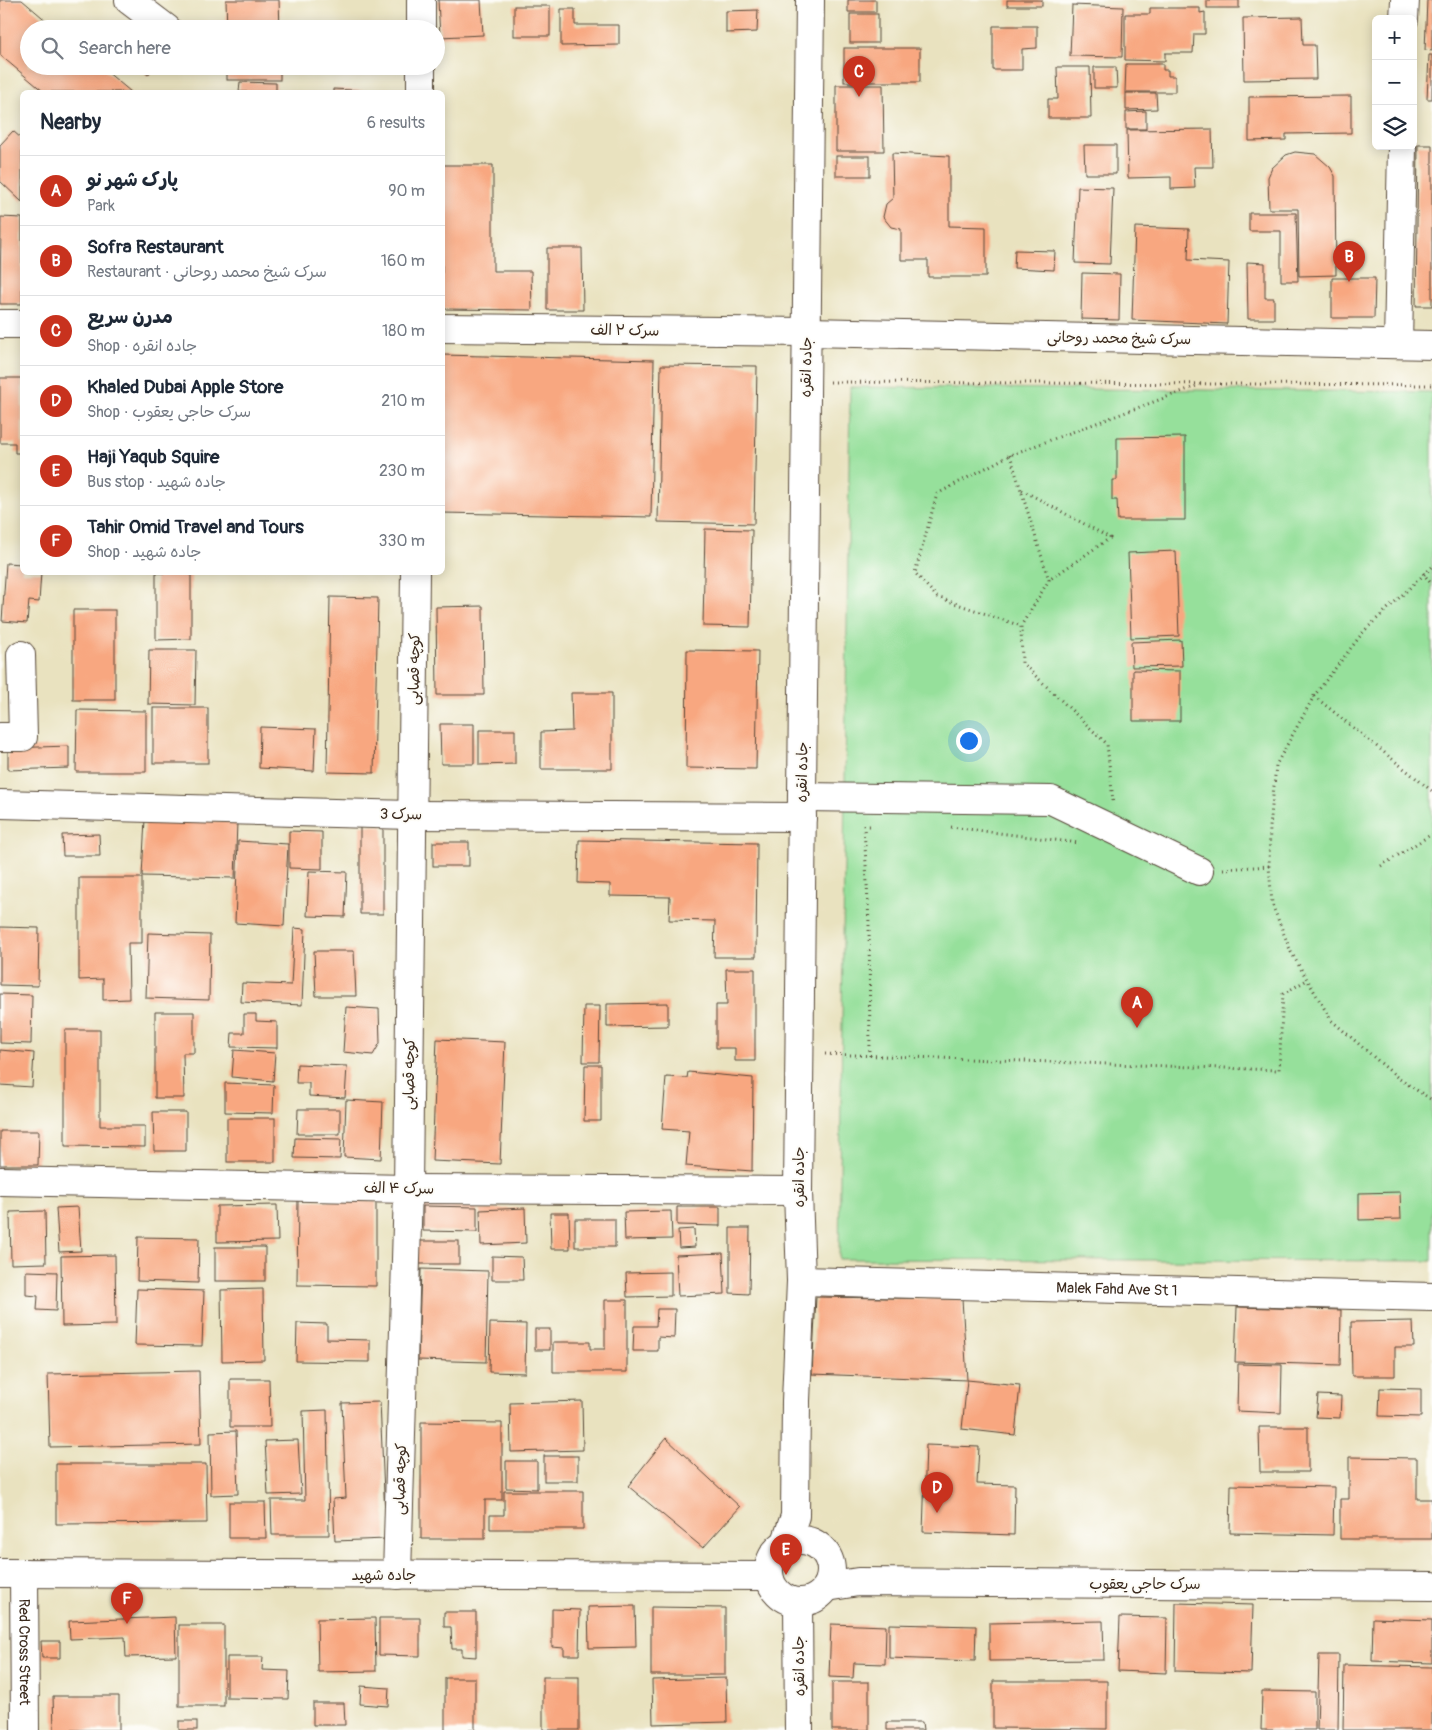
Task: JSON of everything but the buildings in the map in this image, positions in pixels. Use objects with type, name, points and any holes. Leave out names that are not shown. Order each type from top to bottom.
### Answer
[{"type":"street","points":[[129,0],[155,20]]},
{"type":"street","points":[[421,20],[422,0]]},
{"type":"street","name":"جاده انقره","points":[[786,1542],[795,1516],[801,1281],[798,1191],[810,0]]},
{"type":"street","points":[[1404,15],[1405,0]]},
{"type":"street","points":[[421,75],[421,90]]},
{"type":"street","points":[[1398,344],[1402,150]]},
{"type":"street","points":[[0,324],[20,324]]},
{"type":"street","name":"سرک ۲ الف","points":[[445,328],[807,332]]},
{"type":"street","name":"سرک شیخ محمد روحانی","points":[[807,332],[1432,344]]},
{"type":"street","name":"کوچه قصابی","points":[[397,1575],[408,1189],[415,575]]},
{"type":"street","points":[[0,737],[23,737],[21,655]]},
{"type":"street","name":"سرک 3","points":[[0,804],[411,815],[1051,800],[1198,871]]},
{"type":"street","name":"سرک ۴ الف","points":[[0,1181],[408,1189],[798,1191]]},
{"type":"street","name":"Malek Fahd Ave St 1","points":[[801,1281],[1432,1298]]},
{"type":"street","points":[[806,1540],[823,1550],[831,1568],[827,1587],[814,1599],[798,1603],[788,1600],[779,1595],[768,1576],[768,1566],[772,1556],[786,1542],[806,1540]]},
{"type":"street","name":"جاده شهید","points":[[12,1573],[768,1576]]},
{"type":"street","name":"Red Cross Street","points":[[12,1573],[25,1730]]},
{"type":"street","name":"سرک حاجی یعقوب","points":[[827,1587],[858,1582],[1432,1586]]},
{"type":"street","name":"جاده انقره","points":[[798,1603],[799,1730]]},
{"type":"path","points":[[806,382],[1432,385]]},
{"type":"path","points":[[1021,626],[937,596],[915,573],[937,494],[1010,455],[1202,384]]},
{"type":"path","points":[[1010,455],[1049,580]]},
{"type":"path","points":[[944,826],[1089,845],[1116,831],[1107,744],[1022,663],[1021,626],[1049,580],[1110,538],[1021,489]]},
{"type":"path","points":[[1432,567],[1423,573],[1364,631],[1314,696],[1276,765],[1270,827],[1269,866],[1272,904],[1290,952],[1331,1020],[1398,1078],[1432,1100]]},
{"type":"path","points":[[1423,573],[1432,586]]},
{"type":"path","points":[[1314,696],[1432,791]]},
{"type":"path","points":[[870,1056],[869,922],[864,826],[872,826]]},
{"type":"path","points":[[1381,866],[1432,834]]},
{"type":"path","points":[[1198,871],[1269,866]]},
{"type":"path","points":[[800,1053],[1279,1070],[1283,994],[1307,980]]},
{"type":"green space","points":[[850,387],[1432,392],[1432,1261],[839,1259]]},
{"type":"place","name":"مدرن سریع","points":[[859,97]]},
{"type":"place","name":"Sofra Restaurant","points":[[1349,282]]},
{"type":"place","name":"پارک شهر نو","points":[[1137,1028]]},
{"type":"place","name":"Khaled Dubai Apple Store","points":[[937,1513]]},
{"type":"place","name":"Haji Yaqub Squire","points":[[786,1575]]},
{"type":"place","name":"Tahir Omid Travel and Tours","points":[[127,1624]]}]
